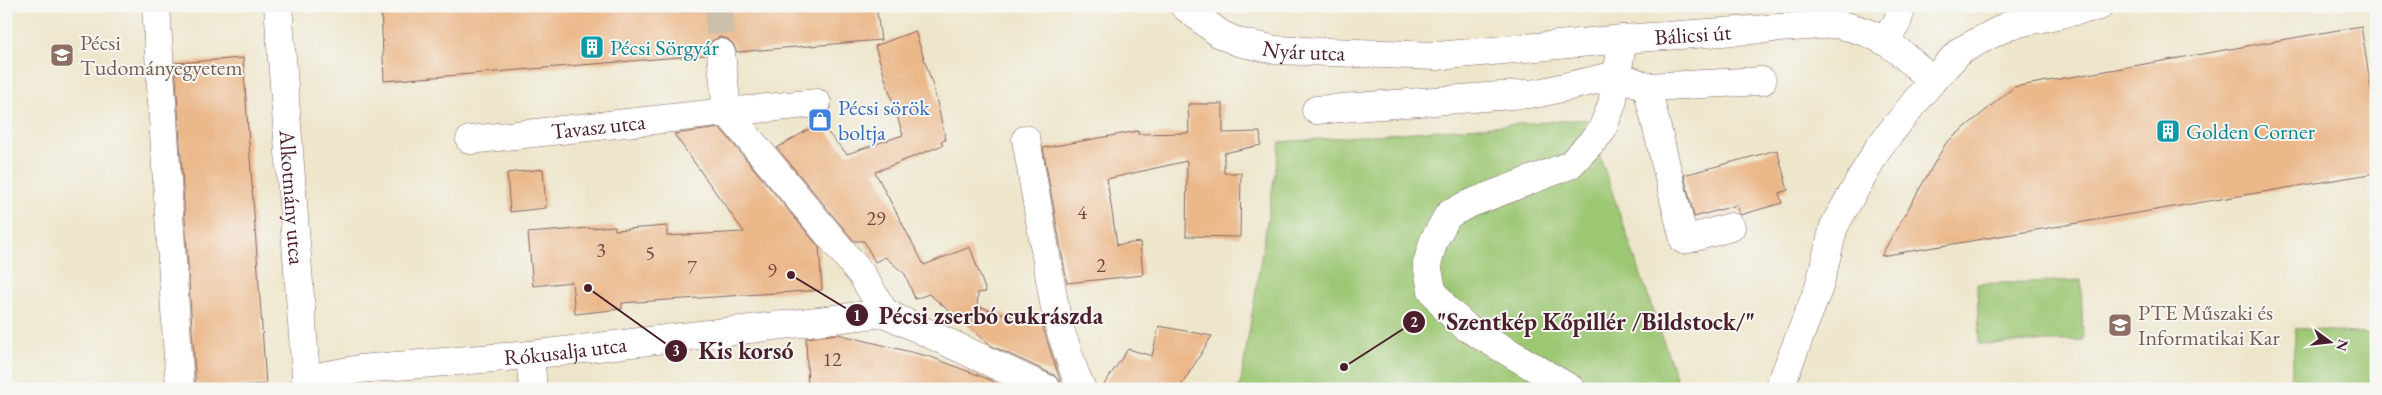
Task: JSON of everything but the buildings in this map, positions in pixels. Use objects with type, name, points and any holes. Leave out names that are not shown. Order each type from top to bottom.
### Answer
[{"type":"street","points":[[156,6],[180,389]]},
{"type":"street","name":"Alkotmány utca","points":[[278,6],[306,384]]},
{"type":"street","name":"Nyár utca","points":[[1184,6],[1220,34],[1238,42],[1276,50],[1437,56]]},
{"type":"street","points":[[1885,39],[1897,23],[1902,6]]},
{"type":"street","points":[[1779,389],[1819,287],[1834,226],[1880,147],[1932,81],[1960,51],[2009,25],[2099,6]]},
{"type":"street","name":"Bálicsi út","points":[[1437,56],[1623,39],[1836,24],[1862,29],[1885,39],[1932,81]]},
{"type":"street","points":[[1571,389],[1466,327],[1446,309],[1432,290],[1427,264],[1434,240],[1448,215],[1466,205],[1570,164],[1601,132],[1612,104],[1623,39]]},
{"type":"street","points":[[720,53],[727,112],[862,275],[885,313],[1047,389]]},
{"type":"street","points":[[1316,110],[1539,93],[1617,75],[1647,87],[1762,81]]},
{"type":"street","points":[[1647,87],[1684,240],[1731,228]]},
{"type":"street","name":"Tavasz utca","points":[[470,140],[817,103]]},
{"type":"street","points":[[1026,139],[1057,320],[1082,389]]},
{"type":"street","name":"Rókusalja utca","points":[[306,384],[360,370],[530,355],[885,313]]},
{"type":"street","points":[[530,355],[533,389]]},
{"type":"green space","points":[[1587,119],[1680,389],[1238,389],[1241,381],[1280,142]]},
{"type":"green space","points":[[2081,280],[2083,340],[1979,344],[1977,284]]},
{"type":"green space","points":[[2296,328],[2376,335],[2376,389],[2290,389]]},
{"type":"tunnel","points":[[719,6],[721,53]]},
{"type":"place","name":"Pécsi Sörgyár","points":[[592,47]]},
{"type":"place","name":"Pécsi Tudományegyetem","points":[[62,55]]},
{"type":"place","name":"Pécsi sörök boltja","points":[[820,120]]},
{"type":"place","name":"Golden Corner","points":[[2168,131]]},
{"type":"place","name":"Pécsi zserbó cukrászda","points":[[791,275]]},
{"type":"place","name":"Kis korsó","points":[[588,288]]},
{"type":"place","name":"PTE Műszaki és Informatikai Kar","points":[[2120,325]]},
{"type":"place","name":"\"Szentkép Kőpillér /Bildstock/\"","points":[[1344,367]]}]
